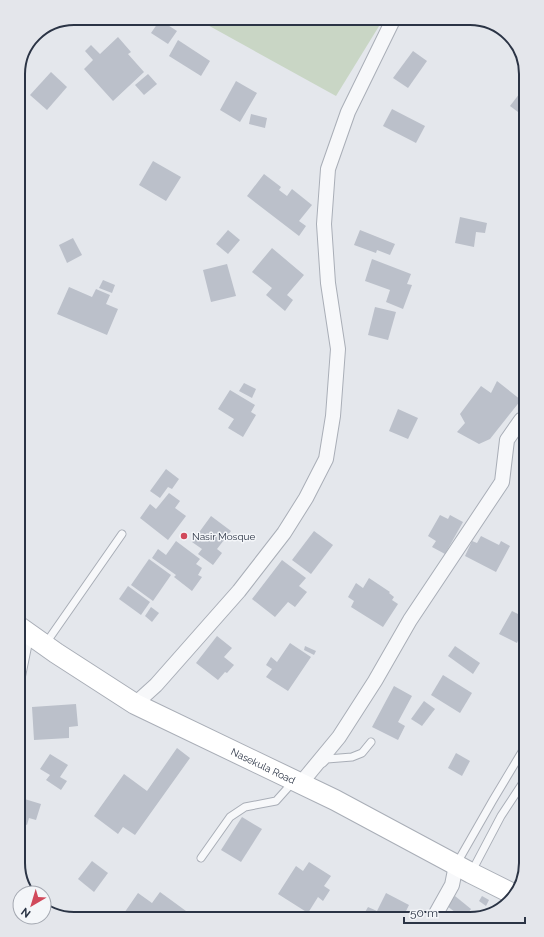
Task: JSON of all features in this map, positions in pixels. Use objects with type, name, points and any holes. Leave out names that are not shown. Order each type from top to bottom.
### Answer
[{"type":"main road","name":"Nasekula Road","points":[[25,631],[135,704],[335,800],[509,892]]},
{"type":"street","points":[[135,704],[156,685],[239,591],[287,527],[306,498],[326,459],[333,416],[338,349],[328,283],[324,224],[328,169],[348,112],[391,25]]},
{"type":"street","points":[[301,783],[339,737],[375,681],[410,620],[502,482],[507,440],[519,423]]},
{"type":"street","points":[[437,912],[452,884],[463,869]]},
{"type":"lane","points":[[44,645],[122,534]]},
{"type":"lane","points":[[201,858],[230,817],[245,807],[276,801],[301,783],[327,759],[352,757],[362,752],[371,742]]},
{"type":"lane","points":[[463,869],[489,806],[519,757]]},
{"type":"lane","points":[[463,869],[519,789]]},
{"type":"green space","points":[[208,25],[380,25],[336,96]]},
{"type":"building","points":[[157,25],[168,25],[177,31],[168,44],[151,33]]},
{"type":"building","points":[[118,37],[131,52],[128,54],[144,72],[113,101],[84,69],[93,60],[85,51],[91,45],[100,54]]},
{"type":"building","points":[[178,40],[210,61],[201,76],[169,56]]},
{"type":"building","points":[[413,51],[427,61],[408,88],[393,78]]},
{"type":"building","points":[[51,72],[67,87],[47,110],[30,95]]},
{"type":"building","points":[[148,74],[157,84],[144,95],[135,85]]},
{"type":"building","points":[[236,81],[257,93],[240,122],[220,110]]},
{"type":"building","points":[[519,94],[519,113],[510,106]]},
{"type":"building","points":[[392,109],[425,126],[416,143],[383,126]]},
{"type":"building","points":[[251,114],[267,118],[265,128],[249,124]]},
{"type":"building","points":[[153,161],[181,177],[166,201],[139,185]]},
{"type":"building","points":[[264,174],[281,187],[279,190],[287,196],[292,189],[312,205],[299,221],[306,226],[299,236],[247,196]]},
{"type":"building","points":[[460,217],[487,223],[485,233],[476,232],[474,247],[455,243]]},
{"type":"building","points":[[228,230],[240,240],[228,254],[216,244]]},
{"type":"building","points":[[360,230],[395,244],[390,255],[377,250],[376,253],[354,245]]},
{"type":"building","points":[[73,238],[82,255],[67,263],[59,245]]},
{"type":"building","points":[[272,248],[304,275],[287,295],[293,300],[285,311],[266,295],[272,288],[252,272]]},
{"type":"building","points":[[372,259],[411,274],[407,284],[412,285],[403,309],[386,302],[390,290],[365,281]]},
{"type":"building","points":[[227,264],[236,296],[211,302],[203,270]]},
{"type":"building","points":[[103,280],[115,285],[112,293],[99,288]]},
{"type":"building","points":[[69,287],[92,297],[96,289],[110,295],[106,304],[118,309],[107,335],[57,314]]},
{"type":"building","points":[[375,307],[396,312],[388,340],[368,335]]},
{"type":"building","points":[[497,381],[519,398],[519,403],[490,439],[479,444],[457,432],[465,423],[460,414],[481,386],[491,393]]},
{"type":"building","points":[[244,383],[256,389],[252,398],[239,391]]},
{"type":"building","points":[[230,390],[255,405],[251,412],[256,415],[243,437],[228,428],[234,419],[218,409]]},
{"type":"building","points":[[398,409],[418,418],[408,439],[389,431]]},
{"type":"building","points":[[166,469],[179,479],[172,489],[168,487],[160,498],[150,491]]},
{"type":"building","points":[[169,493],[180,501],[175,508],[186,516],[168,540],[140,518],[150,504],[156,509]]},
{"type":"building","points":[[440,515],[448,519],[450,515],[463,522],[445,554],[432,547],[436,541],[428,536]]},
{"type":"building","points":[[211,516],[231,531],[217,549],[222,553],[213,565],[198,554],[202,549],[192,542]]},
{"type":"building","points":[[314,531],[333,545],[311,574],[292,560]]},
{"type":"building","points":[[481,536],[499,545],[501,541],[510,546],[496,572],[465,556],[472,541],[477,543]]},
{"type":"building","points":[[176,541],[200,559],[196,564],[202,568],[198,575],[202,577],[192,591],[174,577],[176,575],[152,558],[158,549],[166,555]]},
{"type":"building","points":[[149,559],[171,575],[153,601],[131,585]]},
{"type":"building","points":[[282,560],[306,578],[299,586],[307,592],[295,607],[288,602],[275,617],[252,599]]},
{"type":"building","points":[[369,578],[390,592],[389,593],[394,597],[392,600],[398,604],[383,627],[351,607],[354,601],[348,597],[356,583],[363,588]]},
{"type":"building","points":[[128,586],[150,602],[141,615],[119,599]]},
{"type":"building","points":[[151,607],[159,613],[152,622],[145,616]]},
{"type":"building","points":[[512,611],[519,614],[519,638],[517,643],[499,634]]},
{"type":"building","points":[[217,636],[232,648],[224,657],[234,665],[218,680],[196,663]]},
{"type":"building","points":[[290,643],[311,657],[288,691],[266,677],[272,669],[266,665],[271,657],[277,662]]},
{"type":"building","points":[[305,646],[316,651],[314,655],[304,650]]},
{"type":"building","points":[[455,646],[480,663],[473,674],[448,656]]},
{"type":"building","points":[[443,675],[472,693],[460,713],[431,695]]},
{"type":"building","points":[[394,686],[412,696],[398,722],[405,726],[398,740],[372,727]]},
{"type":"building","points":[[424,701],[435,709],[422,726],[411,719]]},
{"type":"building","points":[[76,704],[78,726],[69,727],[69,738],[34,740],[32,707]]},
{"type":"building","points":[[177,748],[190,758],[135,835],[123,827],[118,834],[94,816],[124,774],[147,791]]},
{"type":"building","points":[[456,753],[470,761],[462,776],[448,768]]},
{"type":"building","points":[[50,754],[68,765],[60,777],[67,781],[61,790],[46,780],[50,775],[40,769]]},
{"type":"building","points":[[25,799],[41,804],[36,820],[29,818],[27,825],[25,824]]},
{"type":"building","points":[[242,817],[262,829],[241,862],[221,850]]},
{"type":"building","points":[[92,861],[108,873],[94,892],[78,879]]},
{"type":"building","points":[[309,862],[331,876],[324,886],[330,890],[323,901],[318,897],[309,912],[278,894],[296,866],[303,871]]},
{"type":"building","points":[[160,892],[186,911],[125,912],[138,893],[152,903]]},
{"type":"building","points":[[386,893],[409,905],[406,912],[365,912],[368,907],[377,911]]},
{"type":"building","points":[[455,896],[471,909],[469,912],[455,912],[447,906]]},
{"type":"building","points":[[482,896],[489,900],[486,906],[479,901]]},
{"type":"place","name":"Nasir Mosque","points":[[184,536]]}]
